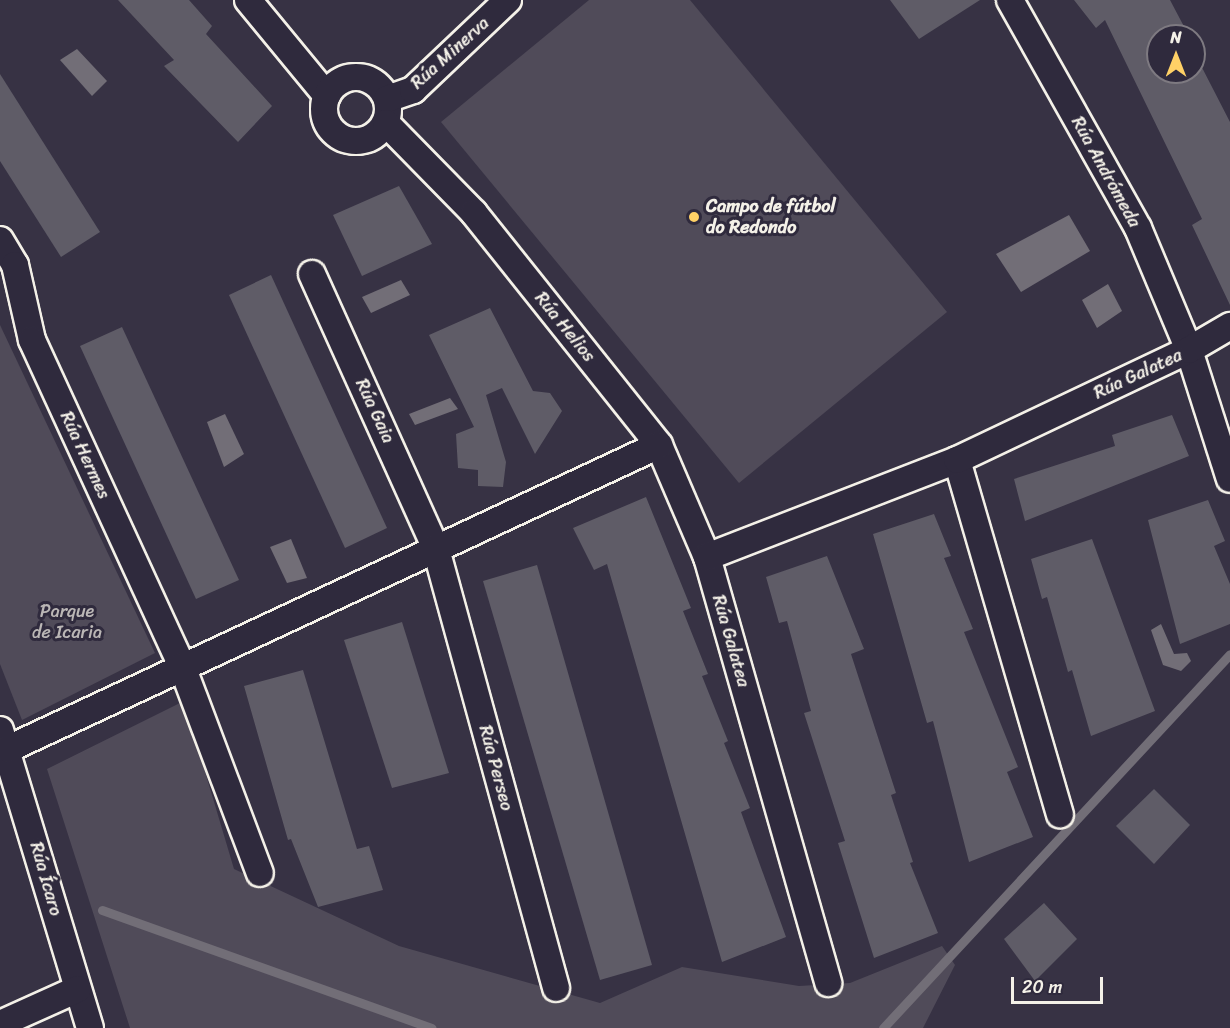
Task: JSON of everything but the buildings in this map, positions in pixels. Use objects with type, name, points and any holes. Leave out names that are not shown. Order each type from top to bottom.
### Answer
[{"type":"street","points":[[248,0],[327,96],[325,118],[338,137],[365,141],[387,111]]},
{"type":"street","name":"Rúa Minerva","points":[[387,111],[413,90],[508,0]]},
{"type":"street","name":"Rúa Andrómeda","points":[[1010,0],[1138,228],[1189,350]]},
{"type":"street","name":"Rúa Helios","points":[[327,96],[337,83],[359,77],[376,84],[387,111],[474,213],[659,445],[707,557]]},
{"type":"street","name":"Rúa Hermes","points":[[0,240],[15,264],[33,340],[182,666]]},
{"type":"street","name":"Rúa Gaia","points":[[312,274],[436,549]]},
{"type":"street","name":"Rúa Galatea","points":[[828,983],[707,557],[957,460],[1189,350],[1230,326]]},
{"type":"street","name":"Rúa Galatea","points":[[1189,350],[1230,478]]},
{"type":"street","points":[[4,740],[182,666],[659,445]]},
{"type":"street","points":[[957,460],[1060,814]]},
{"type":"street","name":"Rúa Perseo","points":[[436,549],[556,988]]},
{"type":"street","points":[[182,666],[260,873]]},
{"type":"street","name":"Rúa Ícaro","points":[[4,740],[90,1028]]},
{"type":"street","points":[[0,1024],[78,989]]},
{"type":"green space","name":"Campo de fútbol do Redondo","points":[[589,0],[690,0],[947,312],[739,483],[441,122]]},
{"type":"green space","name":"Parque de Icaria","points":[[0,325],[155,653],[22,720],[0,664]]},
{"type":"green space","points":[[184,701],[234,869],[399,946],[600,1003],[682,967],[799,986],[850,983],[942,946],[955,965],[923,1028],[130,1028],[47,769]]},
{"type":"shaded area","points":[[77,49],[107,81],[92,96],[60,60]]},
{"type":"shaded area","points":[[1069,215],[1090,251],[1021,292],[996,254]]},
{"type":"shaded area","points":[[401,280],[410,295],[371,313],[362,297]]},
{"type":"shaded area","points":[[1108,284],[1122,311],[1097,328],[1082,300]]},
{"type":"shaded area","points":[[450,398],[458,409],[415,425],[409,414]]},
{"type":"shaded area","points":[[225,414],[244,454],[224,467],[207,422]]},
{"type":"shaded area","points":[[291,539],[307,578],[287,583],[270,547]]},
{"type":"shaded area","points":[[1161,624],[1174,654],[1187,653],[1191,661],[1181,671],[1163,665],[1151,630]]},
{"type":"waterway","points":[[883,1028],[1230,654]]},
{"type":"waterway","points":[[102,910],[432,1028]]},
{"type":"place","name":"Campo de fútbol do Redondo","points":[[694,217]]}]
